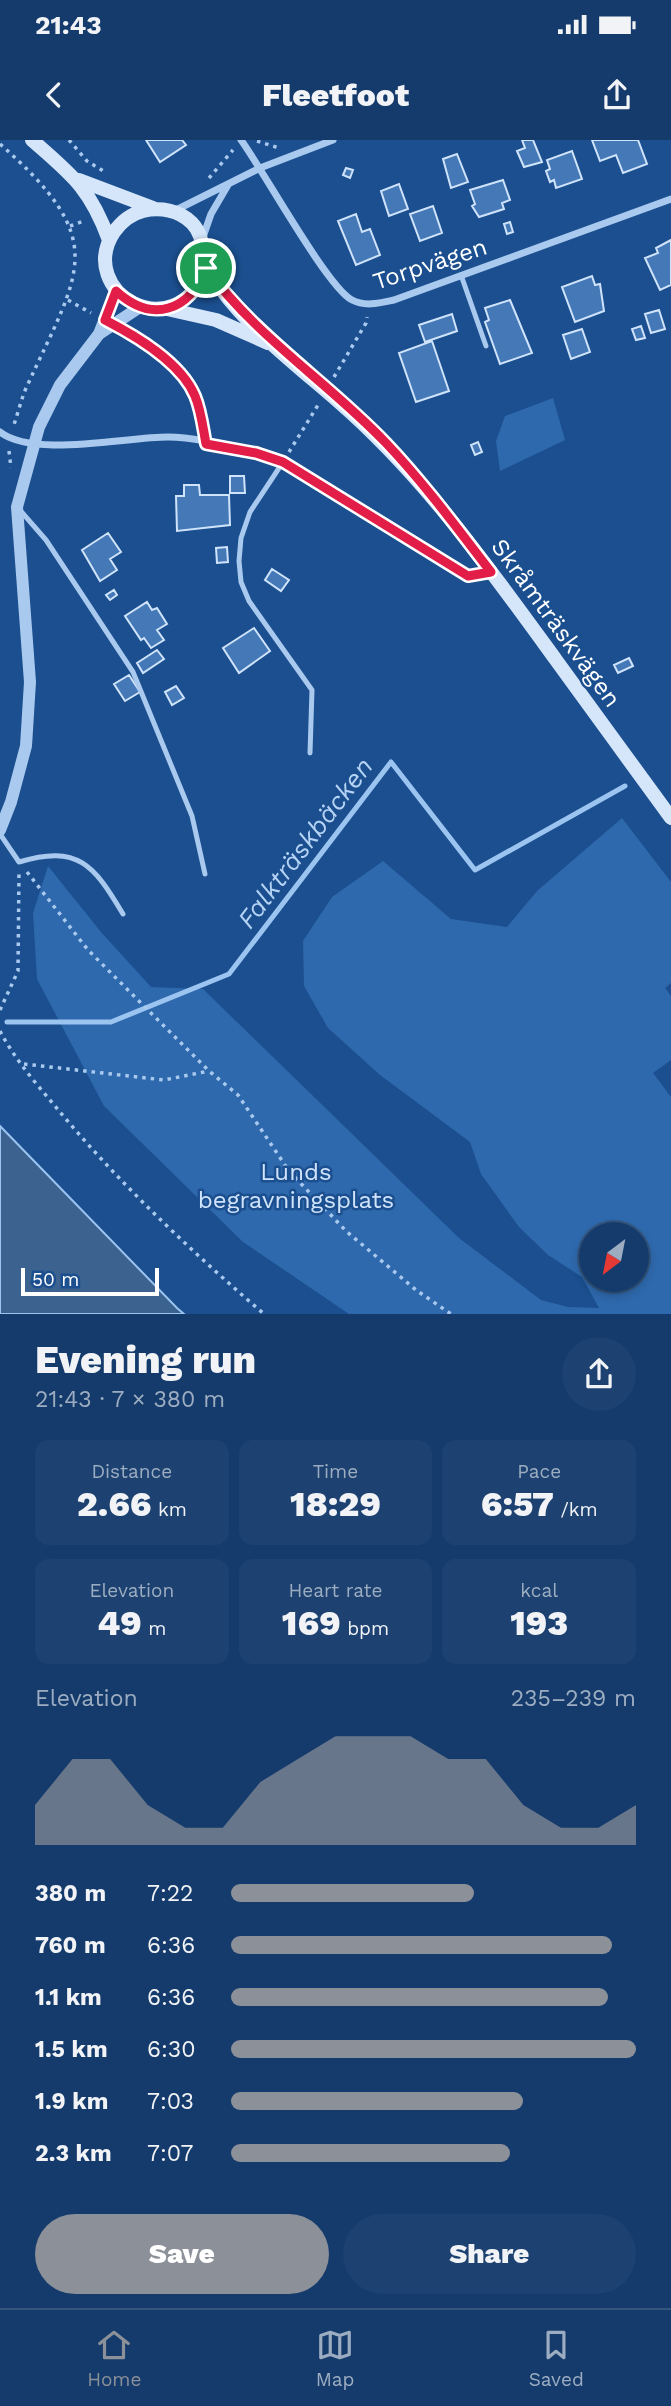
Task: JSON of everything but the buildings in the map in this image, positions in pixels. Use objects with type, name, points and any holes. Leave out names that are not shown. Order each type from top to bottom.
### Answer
[{"type":"main road","points":[[32,140],[79,180],[100,214],[109,240],[106,257],[108,275],[116,291],[140,307],[167,309],[185,301],[199,286],[206,268],[203,238],[191,222],[174,211],[154,208],[79,180]]},
{"type":"main road","points":[[109,240],[128,218],[154,208]]},
{"type":"main road","name":"Skråmträskvägen","points":[[206,268],[228,297],[276,346],[385,442],[491,572],[671,818]]},
{"type":"main road","name":"Skråmträskvägen","points":[[167,309],[216,320],[276,346]]},
{"type":"street","points":[[174,211],[260,168],[333,140]]},
{"type":"street","name":"Torpvägen","points":[[243,142],[326,272],[345,296],[355,302],[381,303],[671,199]]},
{"type":"street","points":[[203,238],[211,214],[229,184]]},
{"type":"street","points":[[109,322],[116,291]]},
{"type":"street","points":[[0,832],[11,803],[26,746],[30,682],[20,573],[18,507],[32,446],[60,385],[99,334],[109,322],[140,307]]},
{"type":"street","points":[[0,432],[8,438],[32,446],[170,437],[256,453],[283,462],[468,576],[491,572]]},
{"type":"lane","points":[[461,275],[486,346]]},
{"type":"lane","points":[[283,462],[250,512],[241,538],[239,561],[241,582],[249,600],[312,690],[310,753]]},
{"type":"lane","points":[[18,507],[46,541],[133,672],[192,816],[205,874]]},
{"type":"lane","points":[[0,832],[19,862],[49,853],[76,858],[104,881],[123,914]]},
{"type":"path","points":[[69,140],[87,161],[110,174]]},
{"type":"path","points":[[198,185],[210,177],[228,154],[243,142],[258,141],[281,148],[289,146]]},
{"type":"path","points":[[68,300],[109,322],[166,360],[184,377],[195,397],[206,444]]},
{"type":"path","points":[[19,862],[88,950],[209,1071],[238,1095],[289,1171],[346,1230],[416,1290],[451,1314]]},
{"type":"path","points":[[0,1010],[18,971],[19,862]]},
{"type":"path","points":[[0,1031],[96,1154],[222,1278],[264,1314]]},
{"type":"path","points":[[23,1063],[164,1080],[209,1071]]},
{"type":"green space","points":[[553,398],[565,440],[500,471],[496,441],[505,416]]},
{"type":"green space","name":"Lunds begravningsplats","points":[[622,818],[671,882],[671,983],[665,988],[671,996],[671,1060],[653,1073],[671,1097],[671,1314],[349,1314],[243,1242],[104,1106],[37,979],[33,913],[48,866],[101,932],[151,987],[203,989],[459,1238],[541,1300],[568,1307],[599,1308],[590,1292],[649,1292],[649,1222],[579,1222],[579,1275],[548,1255],[519,1227],[481,1174],[470,1142],[380,1075],[328,1028],[304,986],[303,941],[332,897],[383,861],[451,919],[507,927],[537,891]]},
{"type":"shaded area","points":[[0,1126],[177,1308],[184,1314],[0,1314]]},
{"type":"waterway","name":"Falkträskbäcken","points":[[7,1022],[111,1022],[229,974],[391,762],[475,870],[625,786]]},
{"type":"route","points":[[206,268],[228,297],[276,346],[385,442],[442,508],[491,572],[468,576],[283,462],[256,453],[206,444],[195,397],[184,377],[166,360],[105,320],[116,291],[127,301],[140,307],[167,309],[185,301],[199,286],[206,268]]}]
